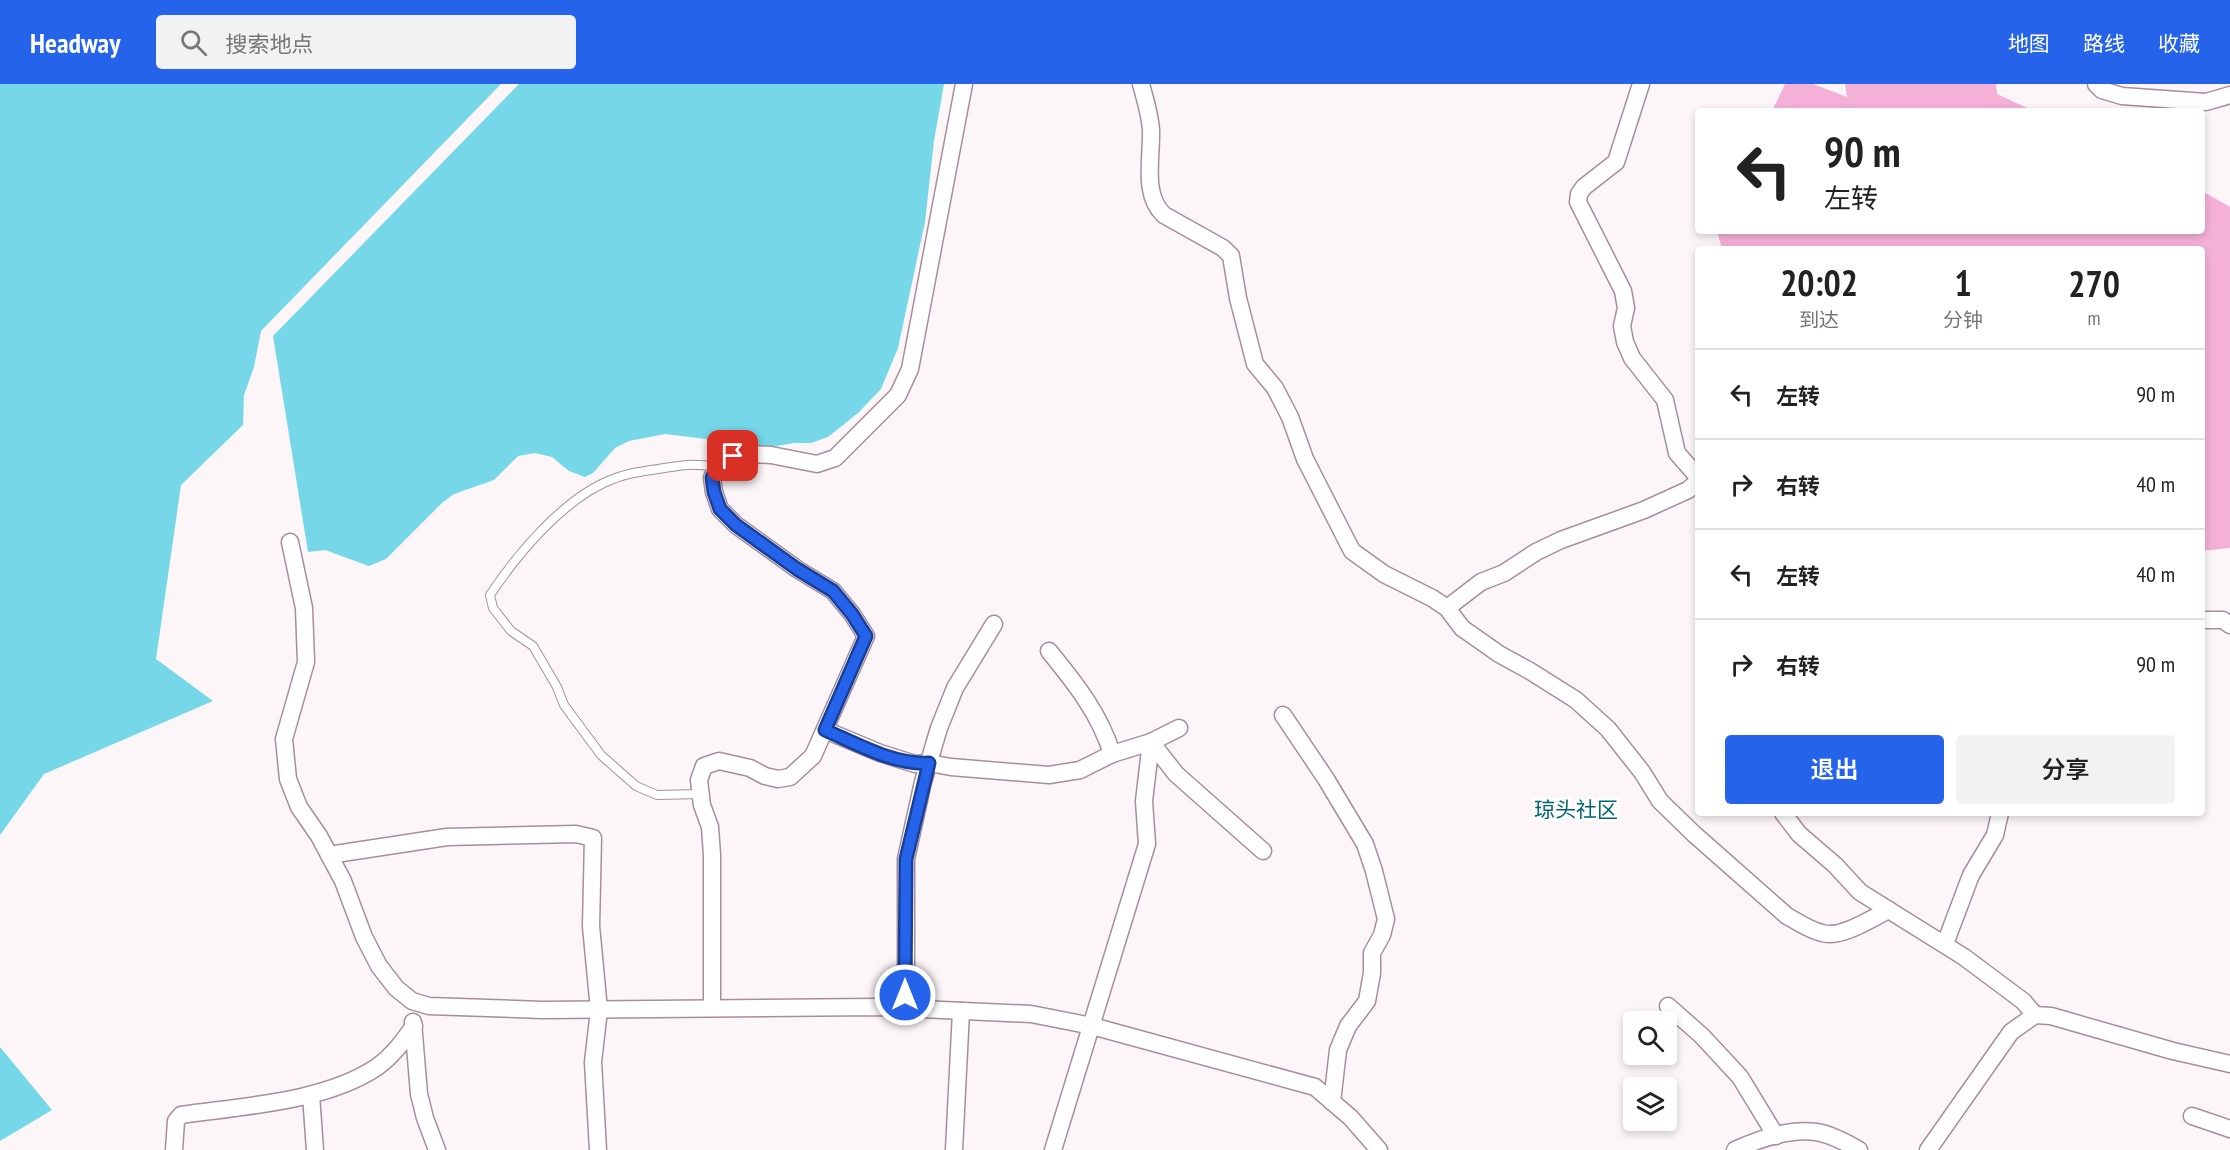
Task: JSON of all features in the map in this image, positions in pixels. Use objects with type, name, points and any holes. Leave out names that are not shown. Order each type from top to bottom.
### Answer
[{"type":"street","points":[[712,1008],[712,855],[710,827],[699,780],[704,766],[719,761],[750,768],[765,776],[778,779],[790,777],[813,756],[866,636],[833,591],[797,569],[736,525],[720,509],[712,478],[717,467],[733,456],[751,454],[796,458],[817,464],[834,458],[898,395],[910,369],[964,84]]},
{"type":"street","points":[[1141,84],[1151,127],[1151,193],[1156,208],[1164,215],[1223,248],[1231,256],[1240,308],[1255,364],[1275,388],[1290,417],[1305,459],[1352,551],[1384,574],[1448,608],[1462,627],[1499,654],[1576,700],[1608,729],[1642,772],[1660,801],[1702,842],[1787,916],[1824,934],[1857,926],[1889,909]]},
{"type":"street","points":[[1641,84],[1616,162],[1584,187],[1579,194],[1578,202],[1623,291],[1626,308],[1622,326],[1625,342],[1632,358],[1665,400],[1677,453],[1695,475]]},
{"type":"street","points":[[2096,84],[2102,90],[2122,96],[2206,102],[2230,95]]},
{"type":"street","points":[[1448,608],[1481,582],[1504,573],[1536,552],[1561,540],[1644,510],[1688,490],[1695,482]]},
{"type":"street","points":[[290,542],[304,608],[306,662],[284,739],[288,779],[299,807],[343,881],[364,937],[379,966],[396,988],[412,1001],[429,1006],[543,1010],[906,1008],[1031,1014],[1092,1026],[1315,1088],[1351,1118],[1379,1150]]},
{"type":"street","points":[[2205,620],[2223,620],[2230,625]]},
{"type":"street","points":[[906,1008],[906,859],[929,763],[955,687],[994,624]]},
{"type":"street","points":[[1049,651],[1089,703],[1106,734],[1113,754]]},
{"type":"street","points":[[1283,715],[1326,779],[1365,844],[1386,919],[1382,935],[1372,952],[1372,973],[1367,1001],[1347,1026],[1338,1050],[1332,1102]]},
{"type":"street","points":[[825,730],[880,753],[915,764],[929,763],[1049,775],[1080,770],[1113,754],[1151,742],[1179,728]]},
{"type":"street","points":[[1151,742],[1176,774],[1263,851]]},
{"type":"street","points":[[1053,1150],[1148,844],[1144,801],[1151,742]]},
{"type":"street","points":[[1785,816],[1799,834],[1835,865],[1860,892],[1964,957],[2024,1002],[2035,1015]]},
{"type":"street","points":[[1945,944],[1971,875],[1995,835],[1999,816]]},
{"type":"street","points":[[329,855],[447,837],[576,834],[593,838],[591,926],[599,1010],[593,1062],[598,1150]]},
{"type":"street","points":[[412,1001],[419,1094],[437,1150]]},
{"type":"street","points":[[1668,1006],[1702,1036],[1740,1077],[1776,1136]]},
{"type":"street","points":[[954,1150],[961,1011]]},
{"type":"street","points":[[1928,1150],[2011,1032],[2035,1015],[2050,1016],[2173,1051],[2230,1064]]},
{"type":"street","points":[[174,1150],[176,1121],[181,1115],[311,1095],[361,1076],[393,1054],[414,1026]]},
{"type":"street","points":[[311,1095],[315,1150]]},
{"type":"street","points":[[2192,1116],[2230,1129]]},
{"type":"street","points":[[1735,1150],[1759,1139],[1793,1132],[1817,1132],[1846,1142],[1859,1150]]},
{"type":"lane","points":[[701,794],[657,795],[636,786],[607,762],[583,734],[564,705],[557,687],[533,646],[511,631],[493,608],[490,595],[502,576],[542,530],[569,505],[593,489],[612,479],[635,473],[692,463],[717,467]]},
{"type":"shaded area","points":[[1785,84],[1813,84],[1847,97],[1845,84],[1996,84],[1997,94],[2027,108],[1773,108]]},
{"type":"shaded area","points":[[2205,193],[2230,207],[2230,548],[2205,551],[2205,246],[1721,246],[1718,234],[2205,234]]},
{"type":"water","points":[[0,84],[501,84],[261,331],[254,367],[244,395],[243,425],[181,485],[156,659],[213,701],[44,774],[0,835]]},
{"type":"water","points":[[519,84],[944,84],[934,141],[925,222],[898,348],[881,389],[858,413],[828,437],[811,443],[772,447],[665,434],[629,441],[615,448],[593,473],[585,477],[569,471],[552,457],[535,453],[518,456],[494,480],[454,494],[442,503],[386,559],[369,566],[325,550],[308,552],[273,336]]},
{"type":"water","points":[[0,1047],[52,1110],[0,1141]]},
{"type":"district","name":"琼头社区","points":[[1576,810]]},
{"type":"route","points":[[733,456],[717,467],[712,478],[720,509],[736,525],[797,569],[833,591],[866,636],[825,730],[880,753],[915,764],[929,763],[906,859],[905,995]]}]
